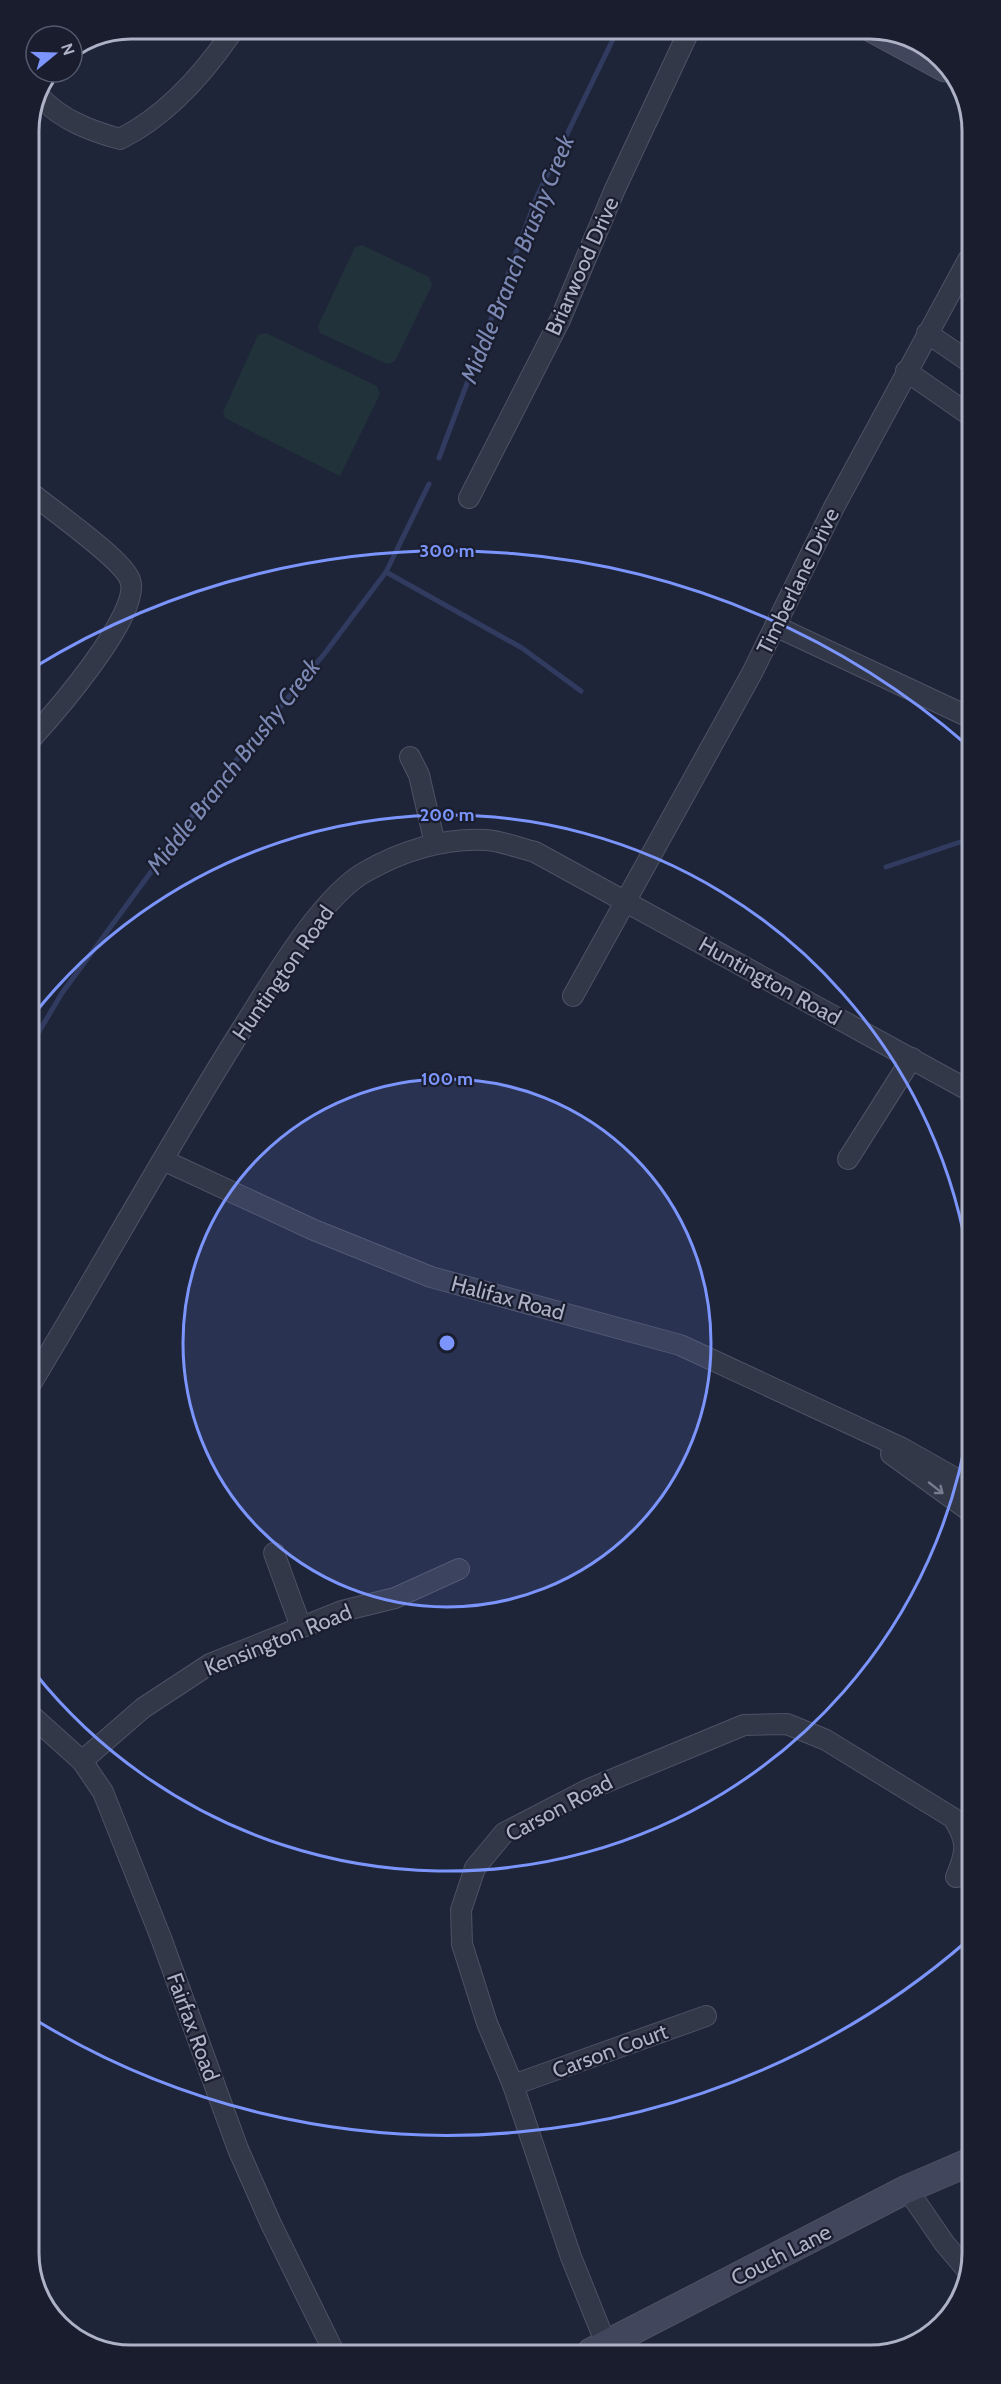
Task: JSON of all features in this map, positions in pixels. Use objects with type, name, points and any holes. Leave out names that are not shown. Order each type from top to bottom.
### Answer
[{"type":"street","points":[[45,101],[64,116],[94,132],[120,139],[145,127],[165,110],[210,63],[227,39]]},
{"type":"street","name":"Briarwood Drive","points":[[469,498],[560,320],[615,189],[685,39]]},
{"type":"street","points":[[904,46],[924,57]]},
{"type":"street","name":"Timberlane Drive","points":[[573,996],[723,726],[906,371],[962,271]]},
{"type":"street","points":[[927,333],[962,357]]},
{"type":"street","points":[[906,371],[962,410]]},
{"type":"street","points":[[39,499],[111,558],[130,577],[133,590],[123,619],[93,663],[39,729]]},
{"type":"street","points":[[775,626],[962,714]]},
{"type":"street","points":[[410,758],[419,775],[435,844]]},
{"type":"street","name":"Huntington Road","points":[[39,1370],[163,1160],[263,996],[306,932],[332,901],[363,873],[411,850],[435,844],[487,840],[535,852],[962,1086]]},
{"type":"street","points":[[848,1159],[912,1058]]},
{"type":"street","name":"Halifax Road","points":[[163,1160],[314,1230],[432,1277],[680,1345],[902,1448],[962,1483]]},
{"type":"street","name":"Halifax Road","points":[[855,1428],[962,1505]]},
{"type":"street","points":[[274,1553],[301,1627]]},
{"type":"street","name":"Kensington Road","points":[[82,1761],[143,1708],[210,1664],[342,1611],[395,1598],[459,1569]]},
{"type":"street","name":"Fairfax Road","points":[[39,1722],[82,1761],[103,1792],[252,2181],[331,2345]]},
{"type":"street","name":"Carson Road","points":[[597,2345],[571,2257],[513,2085],[487,2023],[462,1944],[461,1910],[475,1868],[504,1833],[587,1790],[744,1725],[787,1724],[826,1740],[952,1818],[962,1832]]},
{"type":"street","name":"Carson Road","points":[[956,1876],[962,1863]]},
{"type":"street","name":"Carson Court","points":[[513,2085],[706,2016]]},
{"type":"street","name":"Couch Lane","points":[[604,2345],[907,2189],[962,2165]]},
{"type":"street","points":[[907,2189],[961,2263]]},
{"type":"shaded area","points":[[362,245],[429,277],[432,285],[395,361],[387,364],[320,333],[318,326],[355,247]]},
{"type":"shaded area","points":[[266,333],[377,386],[380,394],[340,476],[225,418],[223,412],[258,335]]},
{"type":"waterway","name":"Middle Branch Brushy Creek","points":[[439,458],[538,194],[613,39]]},
{"type":"waterway","name":"Middle Branch Brushy Creek","points":[[39,1032],[62,993],[209,793],[325,653],[386,572],[429,484]]},
{"type":"waterway","points":[[386,572],[522,648],[581,691]]},
{"type":"waterway","points":[[886,867],[962,841]]}]
